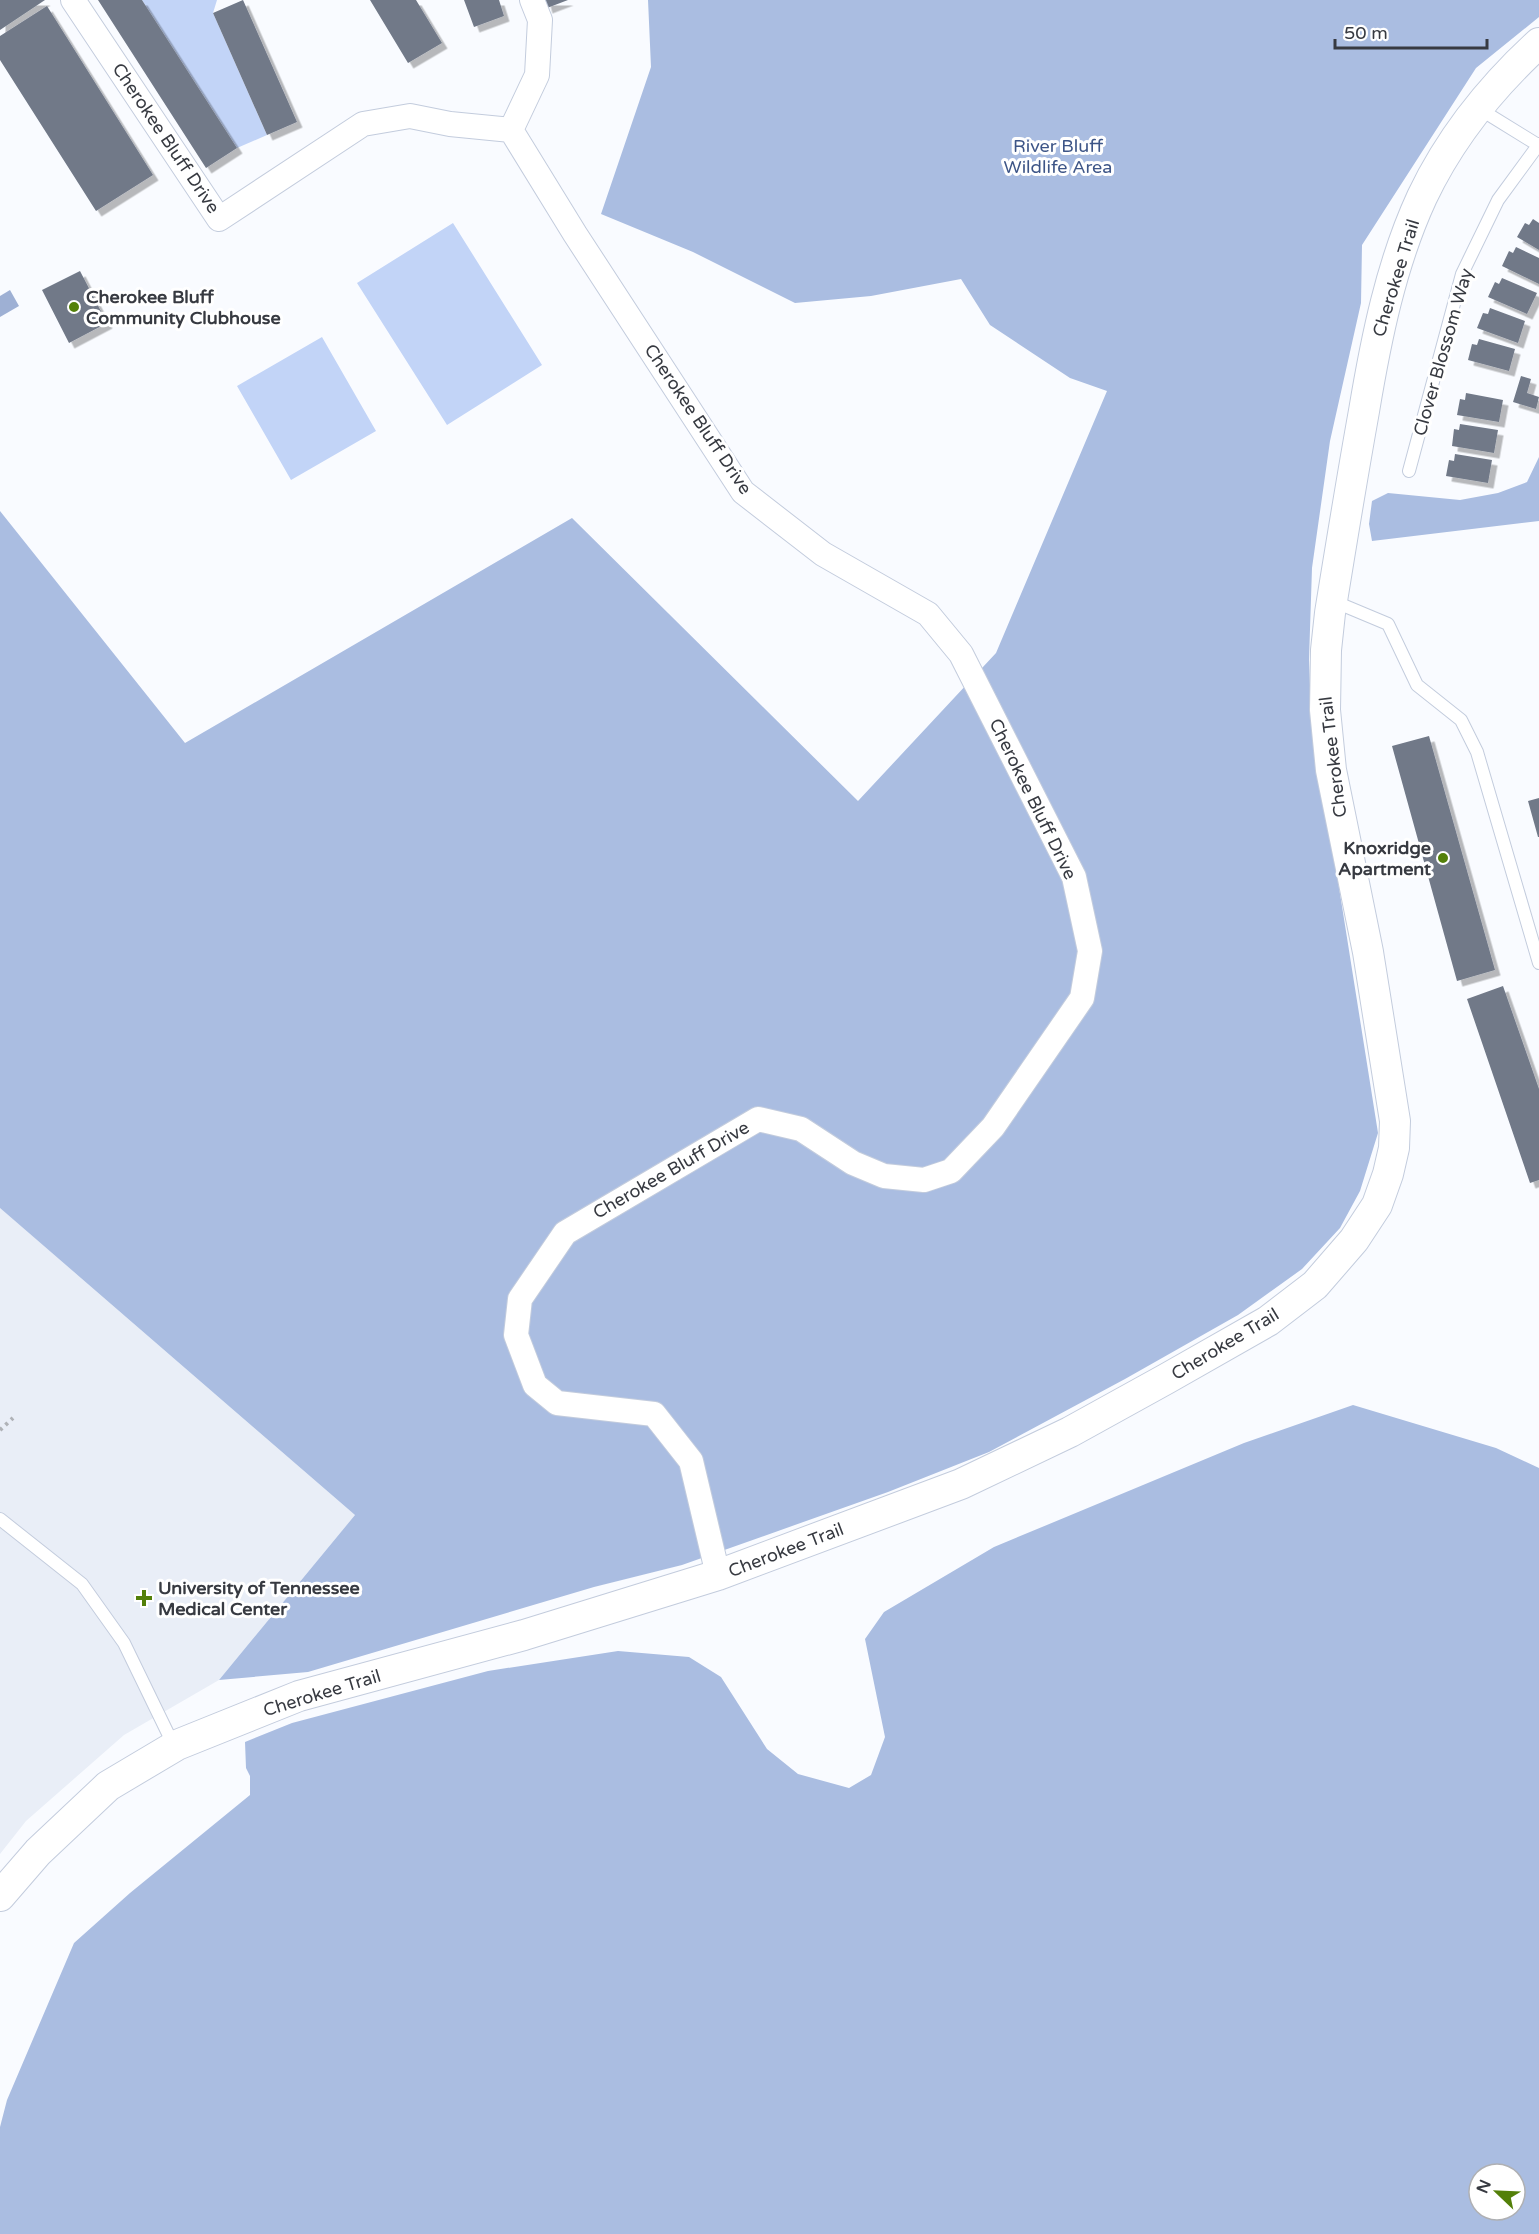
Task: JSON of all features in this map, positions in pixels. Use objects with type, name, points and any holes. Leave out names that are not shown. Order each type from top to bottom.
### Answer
[{"type":"street","name":"Cherokee Bluff Drive","points":[[73,0],[219,219],[363,124],[410,116],[450,124],[511,130],[575,234],[743,492],[823,554],[928,614],[961,654],[1074,877],[1090,951],[1082,999],[993,1127],[951,1171],[924,1180],[884,1176],[853,1163],[801,1129],[758,1119],[565,1233],[520,1299],[516,1335],[535,1385],[557,1403],[654,1414],[691,1461],[718,1575]]},
{"type":"street","points":[[511,130],[537,75],[540,20],[532,0]]},
{"type":"street","name":"Cherokee Trail","points":[[0,1896],[38,1852],[108,1786],[174,1746],[299,1696],[524,1635],[718,1575],[961,1484],[1070,1432],[1268,1321],[1315,1285],[1364,1229],[1377,1205],[1388,1174],[1394,1148],[1395,1121],[1368,952],[1331,770],[1325,710],[1326,650],[1332,601],[1372,360],[1393,275],[1409,227],[1447,151],[1508,71],[1539,43]]},
{"type":"lane","points":[[1478,108],[1539,144]]},
{"type":"lane","name":"Clover Blossom Way","points":[[1409,471],[1462,274],[1498,200],[1539,144]]},
{"type":"lane","points":[[1332,601],[1388,624],[1417,685],[1461,720],[1477,752],[1539,963]]},
{"type":"lane","points":[[0,1519],[82,1584],[124,1643],[174,1746]]},
{"type":"path","points":[[0,1430],[14,1418]]},
{"type":"shaded area","points":[[142,0],[217,0],[213,13],[267,135],[237,148]]},
{"type":"shaded area","points":[[453,223],[542,365],[447,425],[357,283]]},
{"type":"shaded area","points":[[10,290],[19,306],[0,317],[0,296]]},
{"type":"shaded area","points":[[322,337],[376,431],[291,480],[237,386]]},
{"type":"shaded area","name":"University of Tennessee Medical Center","points":[[0,1208],[355,1515],[219,1680],[124,1735],[26,1821],[0,1854]]},
{"type":"green space","name":"River Bluff Wildlife Area","points":[[648,0],[1539,0],[1539,17],[1476,68],[1362,245],[1361,303],[1330,441],[1312,568],[1309,660],[1311,711],[1378,1133],[1360,1191],[1340,1228],[1302,1269],[1238,1315],[989,1452],[888,1492],[682,1565],[594,1587],[308,1672],[219,1680],[355,1515],[0,1208],[0,511],[185,743],[572,518],[858,801],[996,653],[1107,391],[1070,378],[990,325],[961,279],[871,296],[795,303],[693,252],[601,214],[651,67]]},
{"type":"green space","points":[[1539,457],[1539,521],[1372,541],[1369,524],[1372,501],[1388,493],[1460,500],[1498,493],[1527,482]]},
{"type":"green space","points":[[1353,1405],[1496,1448],[1539,1468],[1539,2234],[0,2234],[0,2127],[7,2100],[74,1943],[130,1893],[250,1795],[245,1742],[292,1723],[488,1671],[618,1651],[689,1657],[721,1677],[767,1749],[798,1774],[849,1788],[871,1775],[885,1737],[865,1639],[884,1612],[994,1547],[1244,1443]]},
{"type":"building","points":[[0,0],[45,0],[0,30]]},
{"type":"building","points":[[98,0],[142,0],[237,148],[206,168]]},
{"type":"building","points":[[243,0],[297,122],[267,135],[213,13]]},
{"type":"building","points":[[370,0],[416,0],[442,43],[408,63]]},
{"type":"building","points":[[464,0],[499,0],[504,16],[474,27]]},
{"type":"building","points":[[545,0],[568,0],[547,8]]},
{"type":"building","points":[[47,6],[153,175],[96,211],[0,60],[0,36]]},
{"type":"building","points":[[1533,219],[1539,223],[1539,250],[1517,237],[1525,223],[1529,225]]},
{"type":"building","points":[[1516,247],[1539,258],[1539,284],[1502,266],[1509,251],[1513,253]]},
{"type":"building","name":"Cherokee Bluff Community Clubhouse","points":[[80,271],[107,323],[69,343],[42,290]]},
{"type":"building","points":[[1502,278],[1537,293],[1527,314],[1488,297],[1495,282],[1499,284]]},
{"type":"building","points":[[1490,308],[1525,321],[1518,343],[1477,328],[1483,313],[1488,314]]},
{"type":"building","points":[[1479,339],[1515,349],[1509,371],[1468,360],[1472,344],[1477,345]]},
{"type":"building","points":[[1521,376],[1531,379],[1527,393],[1539,397],[1536,409],[1513,402]]},
{"type":"building","points":[[1466,393],[1503,400],[1499,422],[1457,415],[1460,399],[1465,400]]},
{"type":"building","points":[[1460,424],[1498,430],[1494,453],[1452,446],[1454,429],[1459,430]]},
{"type":"building","points":[[1455,454],[1492,460],[1488,483],[1446,476],[1449,460],[1454,461]]},
{"type":"building","name":"Knoxridge Apartment","points":[[1429,736],[1495,970],[1457,981],[1392,746]]},
{"type":"building","points":[[1539,798],[1539,837],[1538,837],[1528,801]]},
{"type":"building","points":[[1503,986],[1539,1089],[1539,1180],[1530,1183],[1467,999]]},
{"type":"place","name":"Cherokee Bluff Community Clubhouse","points":[[74,307]]},
{"type":"place","name":"Knoxridge Apartment","points":[[1443,858]]},
{"type":"place","name":"University of Tennessee Medical Center","points":[[144,1598]]}]
